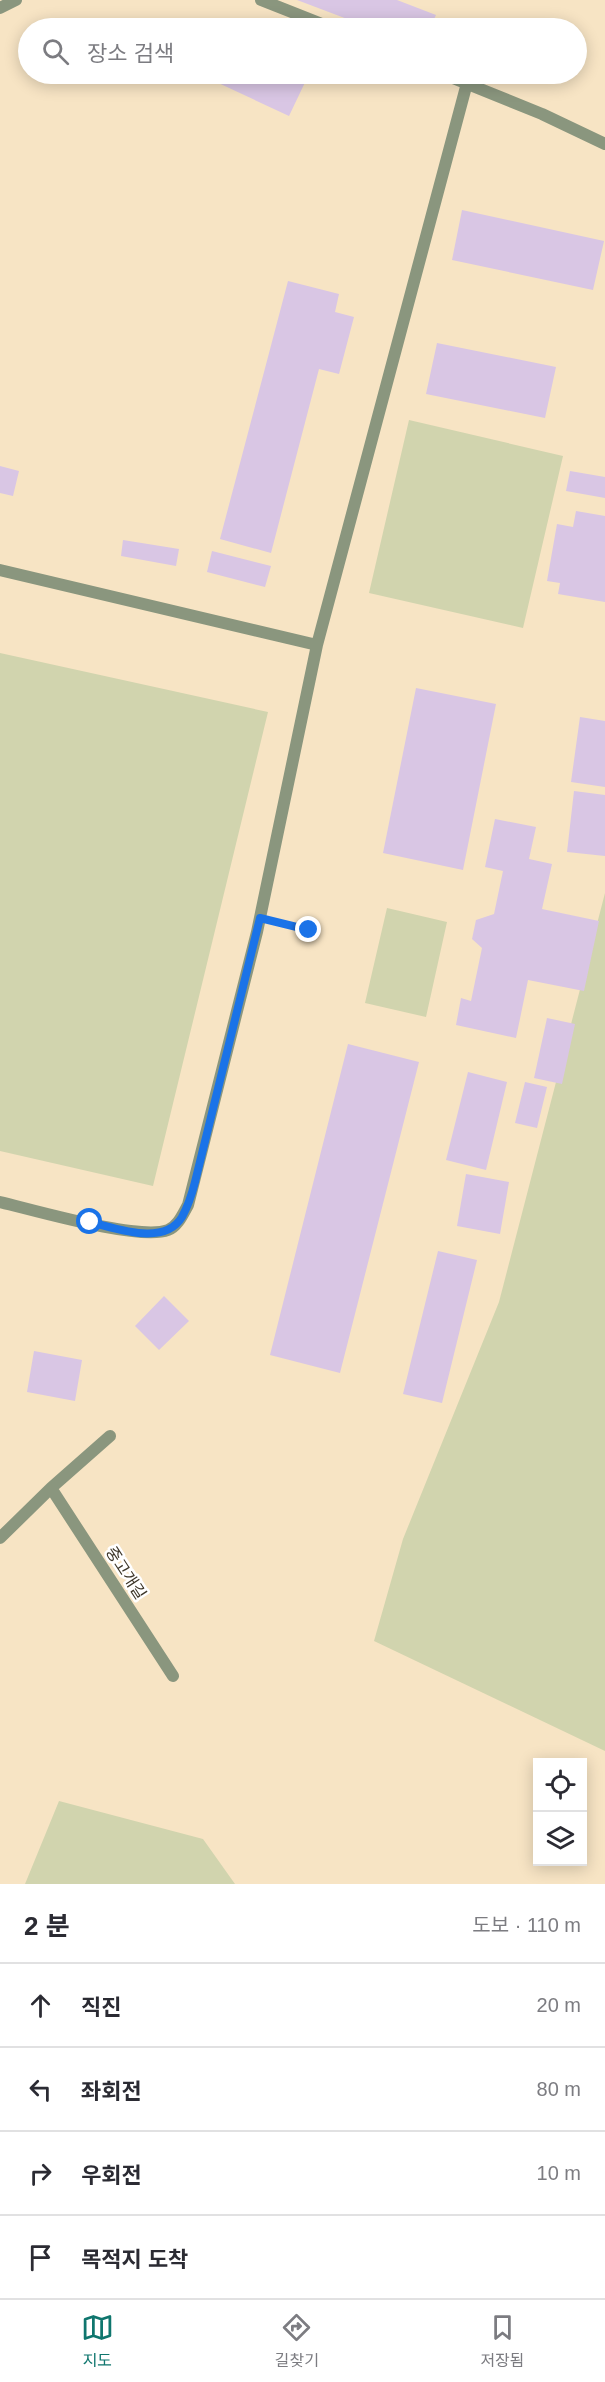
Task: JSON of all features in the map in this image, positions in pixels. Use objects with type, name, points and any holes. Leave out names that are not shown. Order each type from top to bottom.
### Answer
[{"type":"street","points":[[0,8],[16,0]]},
{"type":"street","points":[[261,0],[307,18]]},
{"type":"street","points":[[0,1202],[140,1233],[170,1229],[181,1219],[195,1182],[260,918],[316,645],[467,84]]},
{"type":"street","points":[[469,84],[542,114],[605,144]]},
{"type":"street","points":[[0,570],[316,645]]},
{"type":"street","points":[[0,1538],[51,1488],[110,1436]]},
{"type":"street","name":"중고개길","points":[[51,1488],[173,1676]]},
{"type":"path","points":[[260,918],[309,930]]},
{"type":"green space","points":[[409,420],[563,456],[523,628],[369,593]]},
{"type":"green space","points":[[0,653],[268,712],[153,1186],[0,1151]]},
{"type":"green space","points":[[605,893],[605,1751],[374,1641],[403,1539],[499,1302]]},
{"type":"green space","points":[[387,908],[447,922],[426,1017],[365,1003]]},
{"type":"green space","points":[[59,1801],[203,1839],[235,1884],[25,1884]]},
{"type":"building","points":[[297,0],[397,0],[436,15],[435,18],[345,18]]},
{"type":"building","points":[[220,84],[304,84],[289,116]]},
{"type":"building","points":[[462,210],[604,241],[593,290],[452,260]]},
{"type":"building","points":[[288,281],[339,294],[335,312],[354,317],[339,374],[319,369],[271,553],[220,539]]},
{"type":"building","points":[[437,343],[556,367],[545,418],[426,394]]},
{"type":"building","points":[[0,466],[19,471],[13,496],[0,493]]},
{"type":"building","points":[[570,471],[605,477],[605,498],[566,491]]},
{"type":"building","points":[[576,511],[605,516],[605,602],[558,594],[560,583],[547,581],[557,524],[573,527]]},
{"type":"building","points":[[123,540],[179,549],[176,566],[121,556]]},
{"type":"building","points":[[212,551],[271,566],[265,587],[207,572]]},
{"type":"building","points":[[416,688],[496,704],[463,870],[383,853]]},
{"type":"building","points":[[580,717],[605,721],[605,787],[571,782]]},
{"type":"building","points":[[574,791],[605,795],[605,856],[567,852]]},
{"type":"building","points":[[495,819],[536,827],[529,859],[552,864],[542,909],[599,921],[584,991],[528,980],[516,1038],[456,1025],[461,998],[471,1001],[482,948],[472,939],[476,920],[494,914],[503,871],[485,867]]},
{"type":"building","points":[[547,1018],[575,1024],[562,1084],[534,1078]]},
{"type":"building","points":[[348,1044],[419,1062],[340,1373],[270,1355]]},
{"type":"building","points":[[468,1072],[507,1082],[486,1170],[446,1160]]},
{"type":"building","points":[[525,1082],[547,1087],[537,1128],[515,1123]]},
{"type":"building","points":[[466,1174],[509,1182],[500,1234],[457,1226]]},
{"type":"building","points":[[438,1251],[477,1260],[442,1403],[403,1394]]},
{"type":"building","points":[[164,1296],[189,1321],[159,1350],[135,1326]]},
{"type":"building","points":[[34,1351],[82,1360],[75,1401],[27,1392]]},
{"type":"route","points":[[90,1222],[140,1233],[156,1233],[170,1229],[181,1219],[195,1182],[260,918],[309,930]]}]
